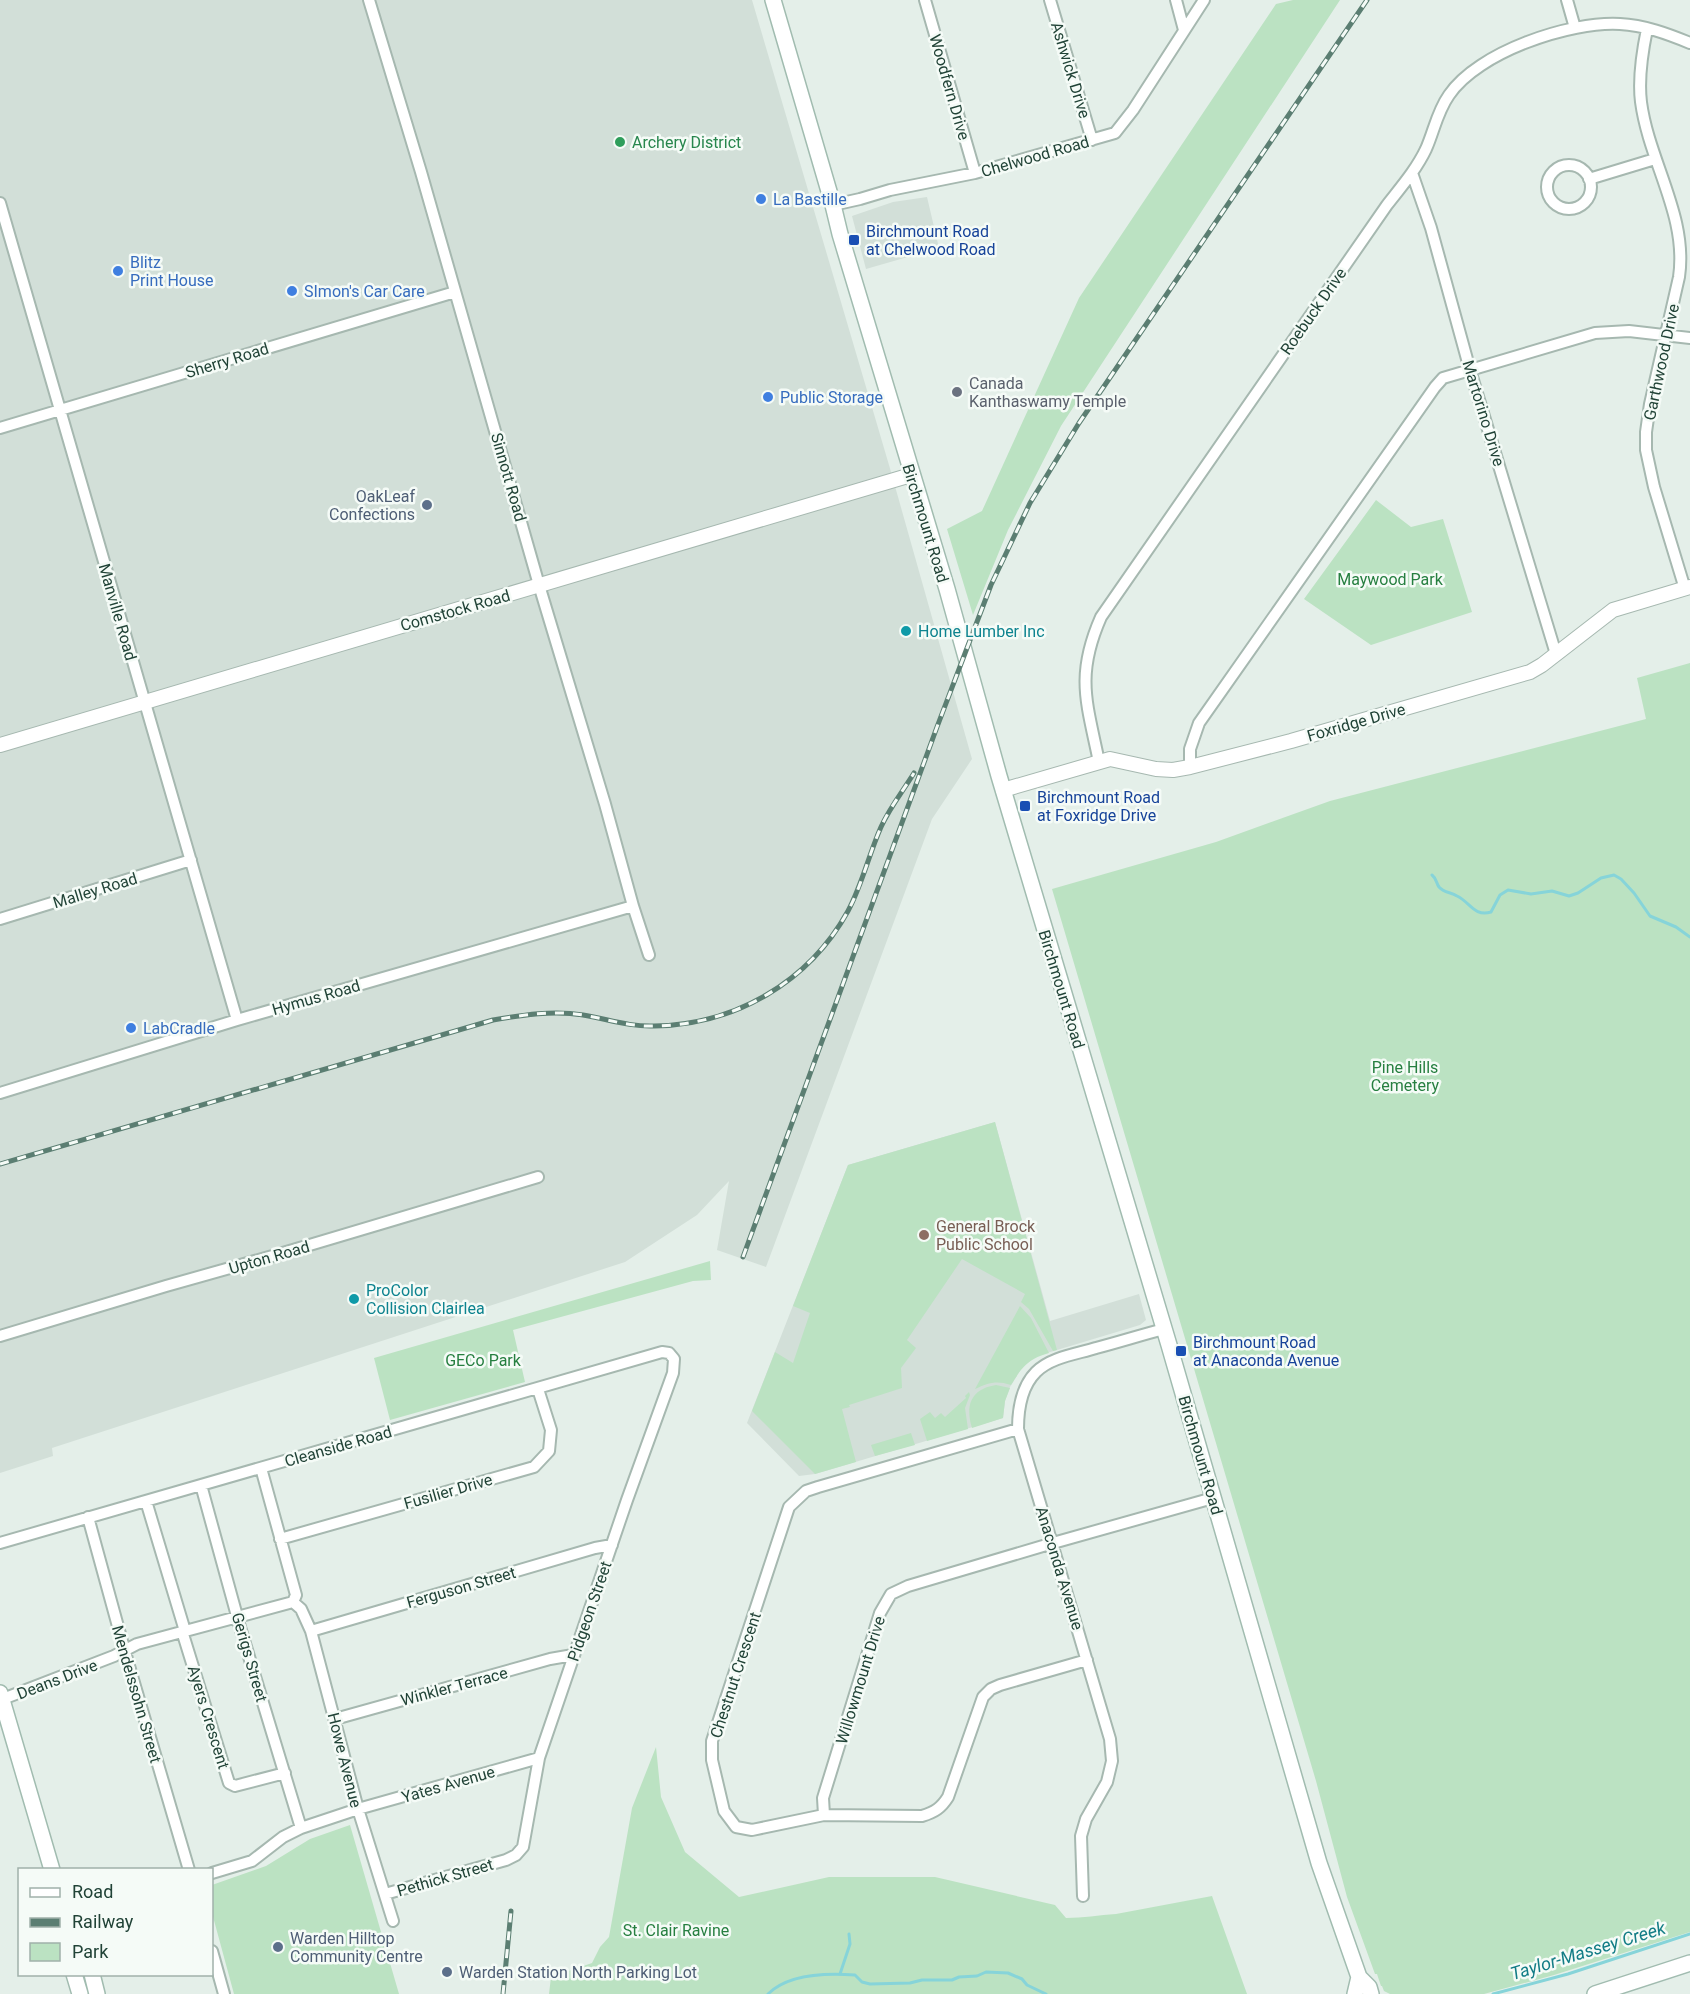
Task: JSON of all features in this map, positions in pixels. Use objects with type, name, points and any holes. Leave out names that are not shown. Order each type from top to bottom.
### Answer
[{"type":"main road","name":"Birchmount Road","points":[[773,0],[1319,1863],[1359,1977],[1369,1986],[1371,1994]]},
{"type":"main road","points":[[1,1698],[52,1868]]},
{"type":"main road","points":[[1595,1994],[1690,1963]]},
{"type":"main road","points":[[75,1976],[80,1994]]},
{"type":"main road","points":[[92,1976],[97,1994]]},
{"type":"main road","points":[[1355,1994],[1359,1977]]},
{"type":"street","name":"Sinnott Road","points":[[369,0],[422,172],[539,585],[649,955]]},
{"type":"street","name":"Woodfern Drive","points":[[925,0],[975,173]]},
{"type":"street","name":"Ashwick Drive","points":[[1050,0],[1092,140]]},
{"type":"street","points":[[1176,0],[1184,30]]},
{"type":"street","name":"Chelwood Road","points":[[833,205],[890,189],[975,173],[1107,136],[1119,128],[1133,110],[1204,0]]},
{"type":"street","points":[[1567,0],[1575,28]]},
{"type":"street","name":"Roebuck Drive","points":[[1099,762],[1088,714],[1084,680],[1088,651],[1101,617],[1387,205],[1412,173],[1425,150],[1437,115],[1449,94],[1471,71],[1500,52],[1591,24],[1636,26],[1690,43]]},
{"type":"street","name":"Garthwood Drive","points":[[1647,29],[1640,69],[1641,102],[1655,159],[1677,222],[1682,258],[1650,404],[1646,450],[1654,487],[1687,588]]},
{"type":"street","points":[[1589,179],[1655,159]]},
{"type":"street","points":[[1565,165],[1580,168],[1589,179],[1590,193],[1587,199],[1575,207],[1562,207],[1555,204],[1548,192],[1548,178],[1552,172],[1565,165]]},
{"type":"street","name":"Martorino Drive","points":[[1412,173],[1431,228],[1470,370],[1556,654]]},
{"type":"street","name":"Manville Road","points":[[0,203],[237,1020]]},
{"type":"street","name":"Sherry Road","points":[[0,428],[455,292]]},
{"type":"street","points":[[1190,767],[1190,749],[1199,723],[1443,378],[1595,333],[1621,331],[1690,338]]},
{"type":"street","name":"Comstock Road","points":[[0,746],[911,475]]},
{"type":"street","name":"Foxridge Drive","points":[[1003,790],[1110,759],[1156,769],[1173,770],[1190,767],[1291,741],[1530,672],[1613,610],[1687,588]]},
{"type":"street","name":"Malley Road","points":[[0,919],[191,860]]},
{"type":"street","name":"Hymus Road","points":[[0,1093],[237,1020],[633,906]]},
{"type":"street","name":"Upton Road","points":[[0,1336],[538,1177]]},
{"type":"street","name":"Anaconda Avenue","points":[[1083,1896],[1081,1836],[1086,1819],[1107,1782],[1112,1761],[1110,1739],[1018,1429],[1019,1407],[1031,1378],[1043,1367],[1068,1356],[1164,1329]]},
{"type":"street","name":"Cleanside Road","points":[[0,1543],[662,1352],[669,1353],[674,1359]]},
{"type":"street","name":"Pidgeon Street","points":[[506,1860],[516,1855],[522,1847],[538,1758],[673,1374],[674,1359]]},
{"type":"street","name":"Fusilier Drive","points":[[280,1539],[534,1467],[549,1451],[551,1430],[538,1389]]},
{"type":"street","name":"Chestnut Crescent","points":[[1018,1429],[806,1491],[789,1507],[712,1741],[712,1761],[724,1811],[736,1827],[752,1830],[824,1815],[922,1816],[934,1812],[941,1808],[948,1797],[983,1697],[991,1689],[1087,1660]]},
{"type":"street","name":"Howe Avenue","points":[[261,1468],[296,1595],[288,1603],[301,1609],[311,1631],[358,1809],[393,1921]]},
{"type":"street","name":"Gerigs Street","points":[[201,1485],[301,1828]]},
{"type":"street","name":"Willowmount Drive","points":[[824,1815],[823,1798],[880,1613],[891,1594],[908,1586],[1213,1498]]},
{"type":"street","name":"Ayers Crescent","points":[[146,1501],[229,1782],[235,1786],[285,1773]]},
{"type":"street","name":"Mendelssohn Street","points":[[88,1517],[124,1652],[189,1868]]},
{"type":"street","name":"Ferguson Street","points":[[311,1631],[612,1545]]},
{"type":"street","name":"Deans Drive","points":[[1,1698],[124,1652],[137,1644],[288,1603]]},
{"type":"street","name":"Winkler Terrace","points":[[335,1719],[550,1659],[573,1655]]},
{"type":"street","name":"Yates Avenue","points":[[213,1873],[252,1861],[283,1837],[301,1828],[358,1809],[538,1758]]},
{"type":"street","name":"Pethick Street","points":[[385,1894],[506,1860]]},
{"type":"street","points":[[213,1955],[224,1994]]},
{"type":"shaded area","points":[[0,0],[752,0],[889,465],[972,759],[932,819],[766,1267],[717,1250],[729,1181],[697,1215],[625,1262],[52,1448],[53,1456],[0,1473]]},
{"type":"shaded area","points":[[927,197],[939,248],[866,269],[852,216],[893,202]]},
{"type":"shaded area","name":"General Brock Public School","points":[[995,1122],[1050,1321],[1139,1294],[1146,1320],[1140,1325],[1037,1356],[1023,1366],[1010,1387],[1003,1418],[815,1474],[799,1476],[747,1423],[848,1165]]},
{"type":"green space","points":[[1293,0],[1340,0],[1061,426],[1008,530],[973,615],[947,529],[982,511],[1079,298],[1276,4]]},
{"type":"green space","name":"Maywood Park","points":[[1376,500],[1411,527],[1443,519],[1472,612],[1371,645],[1304,599]]},
{"type":"green space","name":"Pine Hills Cemetery","points":[[1690,663],[1690,1932],[1554,1975],[1484,1994],[1390,1994],[1384,1991],[1375,1974],[1347,1897],[1316,1781],[1052,889],[1216,842],[1330,801],[1646,719],[1637,678]]},
{"type":"green space","name":"General Brock Public School","points":[[995,1122],[1057,1350],[1053,1351],[1029,1309],[1021,1302],[1025,1294],[962,1259],[907,1340],[916,1348],[901,1368],[902,1388],[842,1409],[856,1462],[815,1474],[752,1411],[775,1352],[793,1363],[810,1313],[793,1306],[848,1165]]},
{"type":"green space","name":"GECo Park","points":[[710,1261],[711,1280],[693,1281],[513,1330],[525,1382],[390,1420],[374,1358]]},
{"type":"green space","points":[[1020,1306],[1031,1318],[1049,1353],[1026,1364],[1011,1385],[992,1383],[975,1389]]},
{"type":"green space","points":[[996,1385],[1010,1388],[1005,1401],[1003,1418],[972,1428],[969,1412],[972,1399],[981,1390]]},
{"type":"green space","points":[[969,1392],[965,1408],[968,1429],[927,1441],[920,1419],[930,1412],[935,1418],[941,1413],[945,1417],[966,1398]]},
{"type":"green space","points":[[911,1433],[915,1445],[875,1456],[871,1445]]},
{"type":"green space","name":"St. Clair Ravine","points":[[656,1747],[661,1797],[685,1852],[739,1897],[829,1877],[935,1877],[1055,1905],[1066,1918],[1079,1918],[1116,1914],[1212,1896],[1247,1994],[549,1994],[551,1977],[592,1963],[600,1947],[609,1937],[632,1808]]},
{"type":"green space","points":[[350,1825],[399,1994],[234,1994],[213,1917],[213,1885],[266,1866],[310,1839]]},
{"type":"waterway","points":[[1432,875],[1441,889],[1455,895],[1476,911],[1485,913],[1491,912],[1500,895],[1508,890],[1531,894],[1552,891],[1569,896],[1601,878],[1614,875],[1634,893],[1650,916],[1676,927],[1690,937]]},
{"type":"waterway","points":[[840,1974],[850,1944],[849,1934]]},
{"type":"waterway","name":"Taylor-Massey Creek","points":[[1493,1994],[1568,1974],[1690,1934]]},
{"type":"waterway","points":[[768,1994],[786,1982],[809,1976],[855,1975],[862,1982],[870,1984],[952,1980],[959,1977],[977,1976],[986,1972],[1008,1973],[1046,1994]]},
{"type":"railway","points":[[743,1257],[991,585],[1030,503],[1079,423],[1367,0]]},
{"type":"railway","points":[[0,1164],[493,1020],[560,1013],[654,1026],[684,1024],[713,1018],[741,1008],[767,995],[791,978],[813,959],[832,936],[853,901],[877,837],[892,806],[914,773]]},
{"type":"railway","points":[[503,1994],[511,1911]]},
{"type":"place","name":"Archery District","points":[[620,142]]},
{"type":"place","name":"La Bastille","points":[[761,199]]},
{"type":"place","name":"Birchmount Road at Chelwood Road","points":[[854,240]]},
{"type":"place","name":"Blitz Print House","points":[[118,271]]},
{"type":"place","name":"SImon's Car Care","points":[[292,291]]},
{"type":"place","name":"Canada Kanthaswamy Temple","points":[[957,392]]},
{"type":"place","name":"Public Storage","points":[[768,397]]},
{"type":"place","name":"OakLeaf Confections","points":[[427,505]]},
{"type":"place","name":"Home Lumber Inc","points":[[906,631]]},
{"type":"place","name":"Birchmount Road at Foxridge Drive","points":[[1025,806]]},
{"type":"place","name":"LabCradle","points":[[131,1028]]},
{"type":"place","name":"General Brock Public School","points":[[924,1235]]},
{"type":"place","name":"ProColor Collision Clairlea","points":[[354,1299]]},
{"type":"place","name":"Birchmount Road at Anaconda Avenue","points":[[1181,1351]]},
{"type":"place","name":"Warden Hilltop Community Centre","points":[[278,1947]]},
{"type":"place","name":"Warden Station North Parking Lot","points":[[447,1972]]}]
